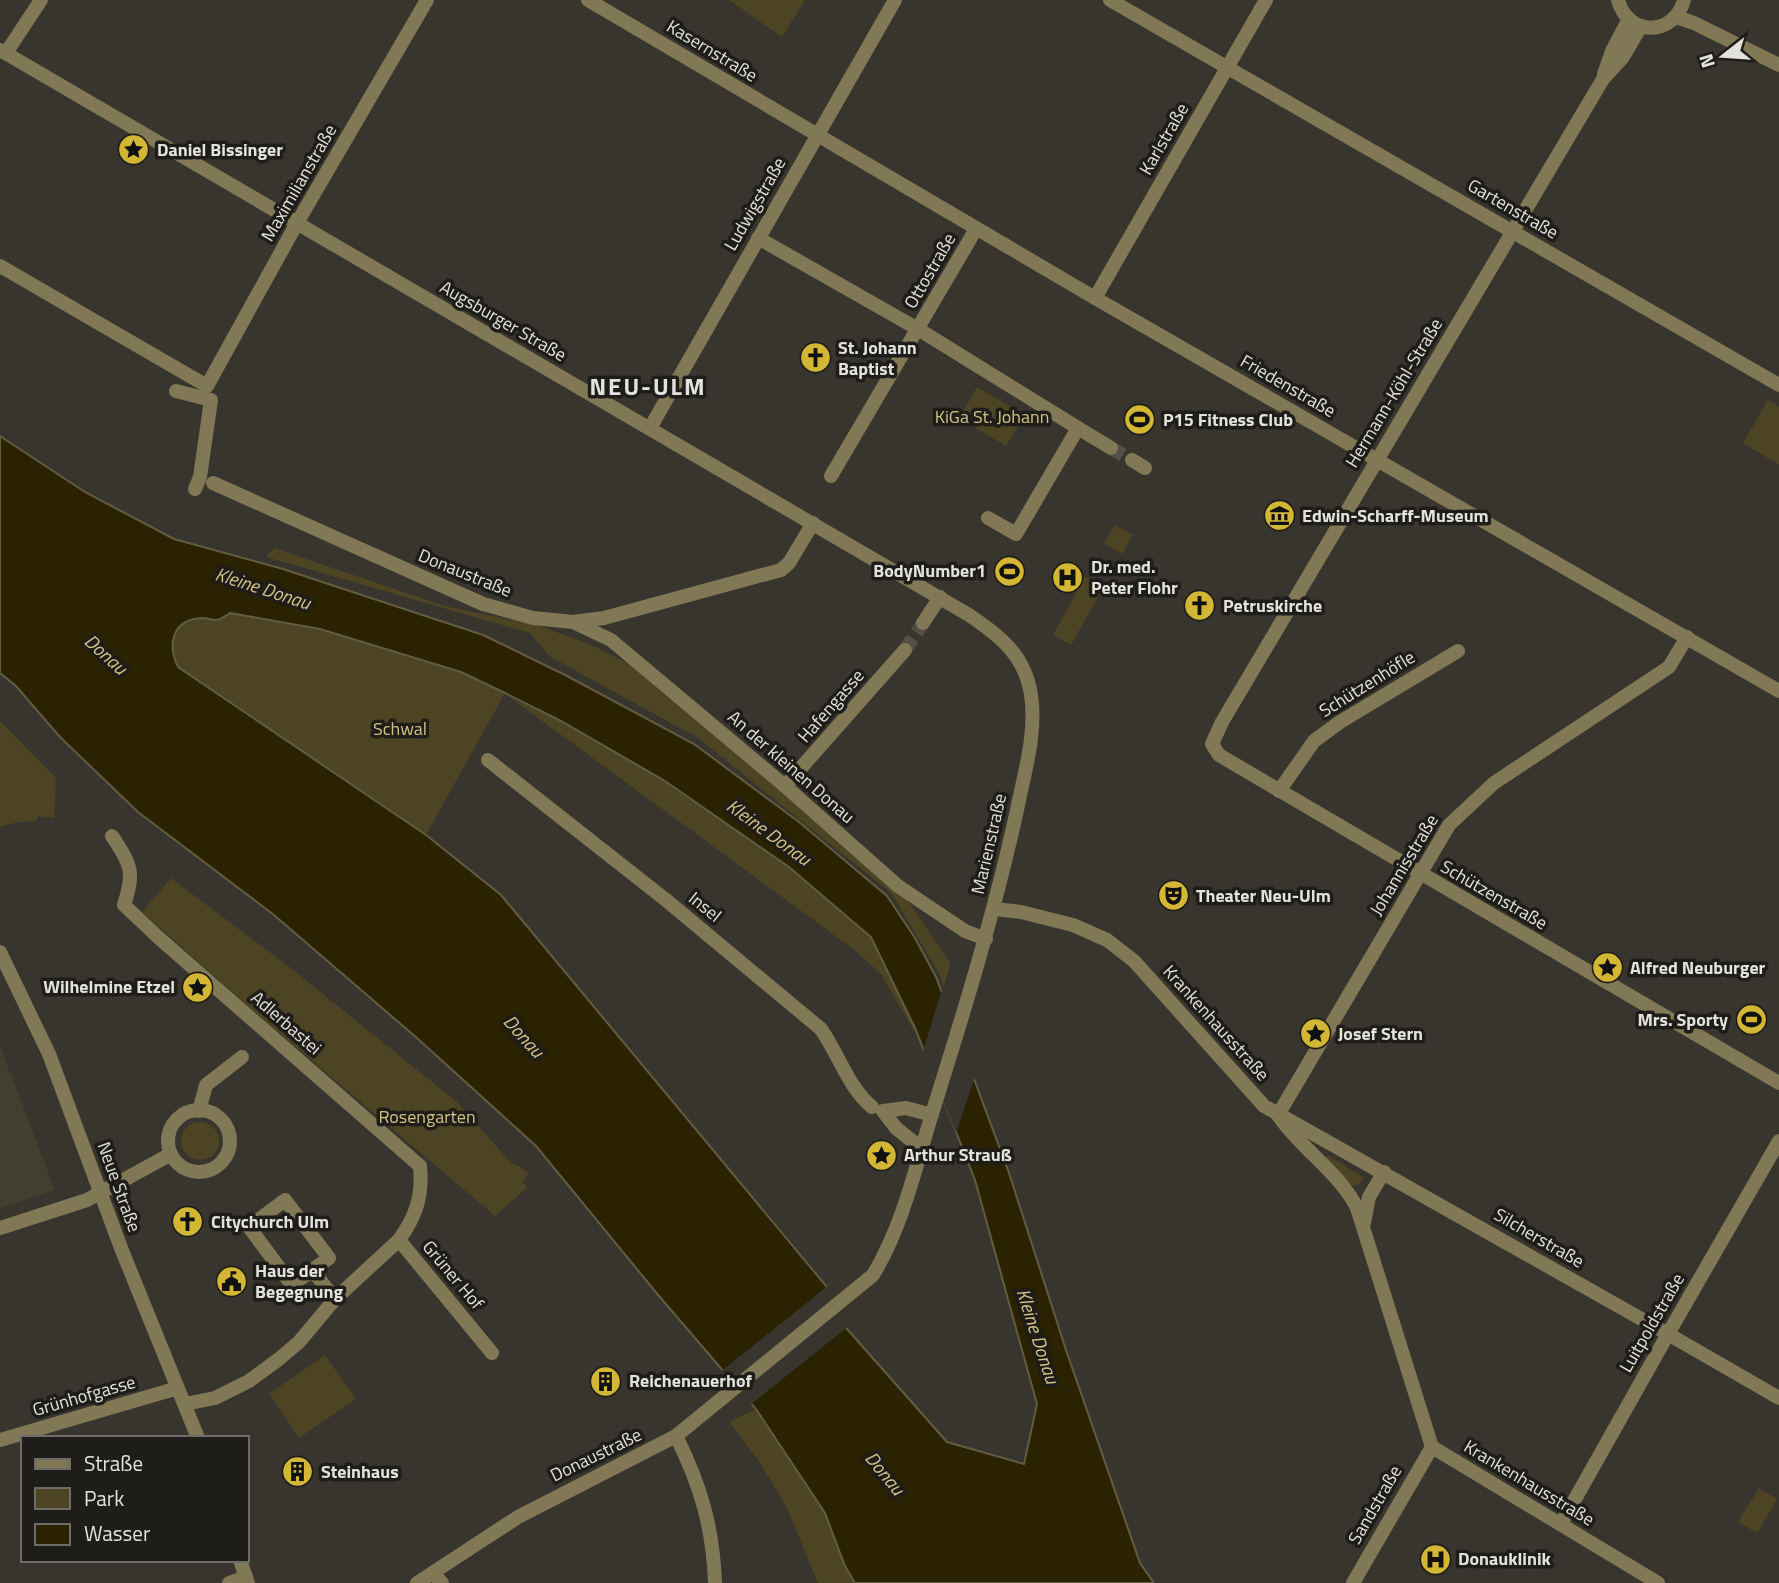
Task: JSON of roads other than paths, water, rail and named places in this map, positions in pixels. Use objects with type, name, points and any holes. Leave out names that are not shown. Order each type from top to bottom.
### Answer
[{"type":"street","points":[[3,51],[41,0]]},
{"type":"street","name":"Maximilianstraße","points":[[0,266],[207,386],[297,223],[427,0]]},
{"type":"street","name":"Kasernstraße","points":[[588,0],[816,135]]},
{"type":"street","name":"Ludwigstraße","points":[[650,428],[895,0]]},
{"type":"street","name":"Gartenstraße","points":[[1110,0],[1779,385]]},
{"type":"street","name":"Karlstraße","points":[[1095,298],[1266,0]]},
{"type":"street","points":[[1617,2],[1635,23],[1663,26],[1680,9],[1702,27],[1779,65]]},
{"type":"street","name":"Hermann-Köhl-Straße","points":[[1220,726],[1603,79],[1623,57],[1635,23]]},
{"type":"street","name":"Augsburger Straße","points":[[3,51],[940,597],[999,635],[1011,647],[1023,669],[1031,694]]},
{"type":"street","name":"Friedenstraße","points":[[816,135],[1779,691]]},
{"type":"street","name":"Ottostraße","points":[[831,476],[976,229]]},
{"type":"street","points":[[758,238],[918,329],[1111,448]]},
{"type":"street","name":"Donaustraße","points":[[176,391],[211,400],[204,483],[483,604],[533,618],[573,622],[604,618],[780,570],[787,566],[813,523]]},
{"type":"street","points":[[988,518],[1016,534],[1078,428]]},
{"type":"street","points":[[923,624],[940,597]]},
{"type":"street","name":"An der kleinen Donau","points":[[573,622],[611,640],[785,786],[898,886],[965,930],[986,939]]},
{"type":"street","name":"Johannisstraße","points":[[1278,1115],[1449,825],[1486,790],[1669,667],[1687,637]]},
{"type":"street","name":"Hafengasse","points":[[785,786],[905,650]]},
{"type":"street","name":"Schützenhöfle","points":[[1279,792],[1314,741],[1340,722],[1458,651]]},
{"type":"street","name":"Marienstraße","points":[[922,1149],[969,1000],[994,909],[1029,748],[1032,726],[1031,694]]},
{"type":"street","name":"Schützenstraße","points":[[1220,726],[1212,740],[1216,752],[1279,792],[1779,1083]]},
{"type":"street","name":"Insel","points":[[488,760],[666,900],[821,1029],[834,1047],[851,1083],[863,1100],[872,1107]]},
{"type":"street","name":"Adlerbastei","points":[[112,836],[127,858],[132,880],[124,905],[159,939],[419,1166],[421,1180],[413,1220],[399,1240]]},
{"type":"street","name":"Krankenhausstraße","points":[[994,909],[1021,912],[1073,925],[1093,932],[1121,949],[1348,1193],[1364,1228],[1433,1447],[1658,1583]]},
{"type":"street","name":"Neue Straße","points":[[0,952],[49,1054],[100,1193],[197,1436]]},
{"type":"street","points":[[199,1111],[206,1085],[242,1057]]},
{"type":"street","points":[[922,1149],[896,1128],[883,1111],[906,1108],[932,1115]]},
{"type":"street","points":[[199,1111],[218,1117],[229,1133],[230,1144],[222,1162],[205,1172],[195,1172],[177,1163],[171,1154],[170,1133],[174,1124],[189,1112],[199,1111]]},
{"type":"street","name":"Silcherstraße","points":[[1278,1115],[1384,1172],[1779,1398]]},
{"type":"street","name":"Luitpoldstraße","points":[[1561,1524],[1779,1141]]},
{"type":"street","name":"Donaustraße","points":[[417,1583],[438,1578],[518,1517],[676,1436],[851,1295],[873,1275],[885,1256],[922,1149]]},
{"type":"street","points":[[0,1228],[87,1200],[171,1154]]},
{"type":"street","name":"Krankenhausstraße","points":[[1364,1228],[1369,1197],[1384,1172]]},
{"type":"street","points":[[285,1200],[329,1258],[312,1270],[292,1285],[249,1227],[285,1200]]},
{"type":"street","name":"Grüner Hof","points":[[185,1404],[215,1398],[249,1381],[299,1342],[335,1299],[399,1240],[492,1353]]},
{"type":"street","points":[[312,1270],[335,1299]]},
{"type":"street","name":"Grünhofgasse","points":[[0,1440],[178,1388]]},
{"type":"street","points":[[676,1436],[695,1473],[704,1500],[715,1583]]},
{"type":"street","name":"Sandstraße","points":[[1353,1583],[1433,1447]]},
{"type":"street","points":[[229,1583],[247,1580],[241,1562]]},
{"type":"water","points":[[0,436],[85,492],[174,539],[283,569],[483,635],[567,676],[694,744],[799,822],[887,896],[915,938],[936,977],[1009,1173],[1066,1350],[1140,1563],[1154,1583],[855,1583],[845,1566],[825,1513],[756,1409],[536,1146],[417,1038],[274,915],[138,812],[60,737],[16,686],[0,673]],"holes":[[[230,613],[320,629],[461,672],[561,721],[665,781],[789,867],[871,937],[915,1028],[975,1180],[1037,1404],[1024,1464],[947,1442],[832,1312],[841,1304],[501,895],[426,835],[178,667],[173,650],[175,634],[184,623],[203,618],[217,620]]]},
{"type":"tunnel","points":[[1111,448],[1132,460]]},
{"type":"tunnel","points":[[905,650],[923,623]]},
{"type":"place","name":"Daniel Bissinger","points":[[134,150]]},
{"type":"place","name":"St. Johann Baptist","points":[[815,358]]},
{"type":"place","name":"P15 Fitness Club","points":[[1140,420]]},
{"type":"place","name":"Edwin-Scharff-Museum","points":[[1279,516]]},
{"type":"place","name":"BodyNumber1","points":[[1009,571]]},
{"type":"place","name":"Dr. med. Peter Flohr","points":[[1068,577]]},
{"type":"place","name":"Petruskirche","points":[[1200,606]]},
{"type":"place","name":"Theater Neu-Ulm","points":[[1173,896]]},
{"type":"place","name":"Alfred Neuburger","points":[[1607,968]]},
{"type":"place","name":"Wilhelmine Etzel","points":[[198,987]]},
{"type":"place","name":"Mrs. Sporty","points":[[1751,1020]]},
{"type":"place","name":"Josef Stern","points":[[1315,1034]]},
{"type":"place","name":"Arthur Strauß","points":[[881,1155]]},
{"type":"place","name":"Citychurch Ulm","points":[[188,1222]]},
{"type":"place","name":"Haus der Begegnung","points":[[232,1281]]},
{"type":"place","name":"Reichenauerhof","points":[[606,1381]]},
{"type":"place","name":"Steinhaus","points":[[298,1472]]},
{"type":"place","name":"Donauklinik","points":[[1435,1559]]},
{"type":"district","name":"NEU-ULM","points":[[648,387]]},
{"type":"park label","name":"KiGa St. Johann","points":[[992,417]]},
{"type":"park label","name":"Schwal","points":[[400,729]]},
{"type":"park label","name":"Rosengarten","points":[[427,1117]]},
{"type":"water label","name":"Kleine Donau","points":[[263,588]]},
{"type":"water label","name":"Donau","points":[[106,654]]},
{"type":"water label","name":"Kleine Donau","points":[[769,832]]},
{"type":"water label","name":"Donau","points":[[524,1036]]},
{"type":"water label","name":"Kleine Donau","points":[[1038,1336]]},
{"type":"water label","name":"Donau","points":[[885,1473]]}]
